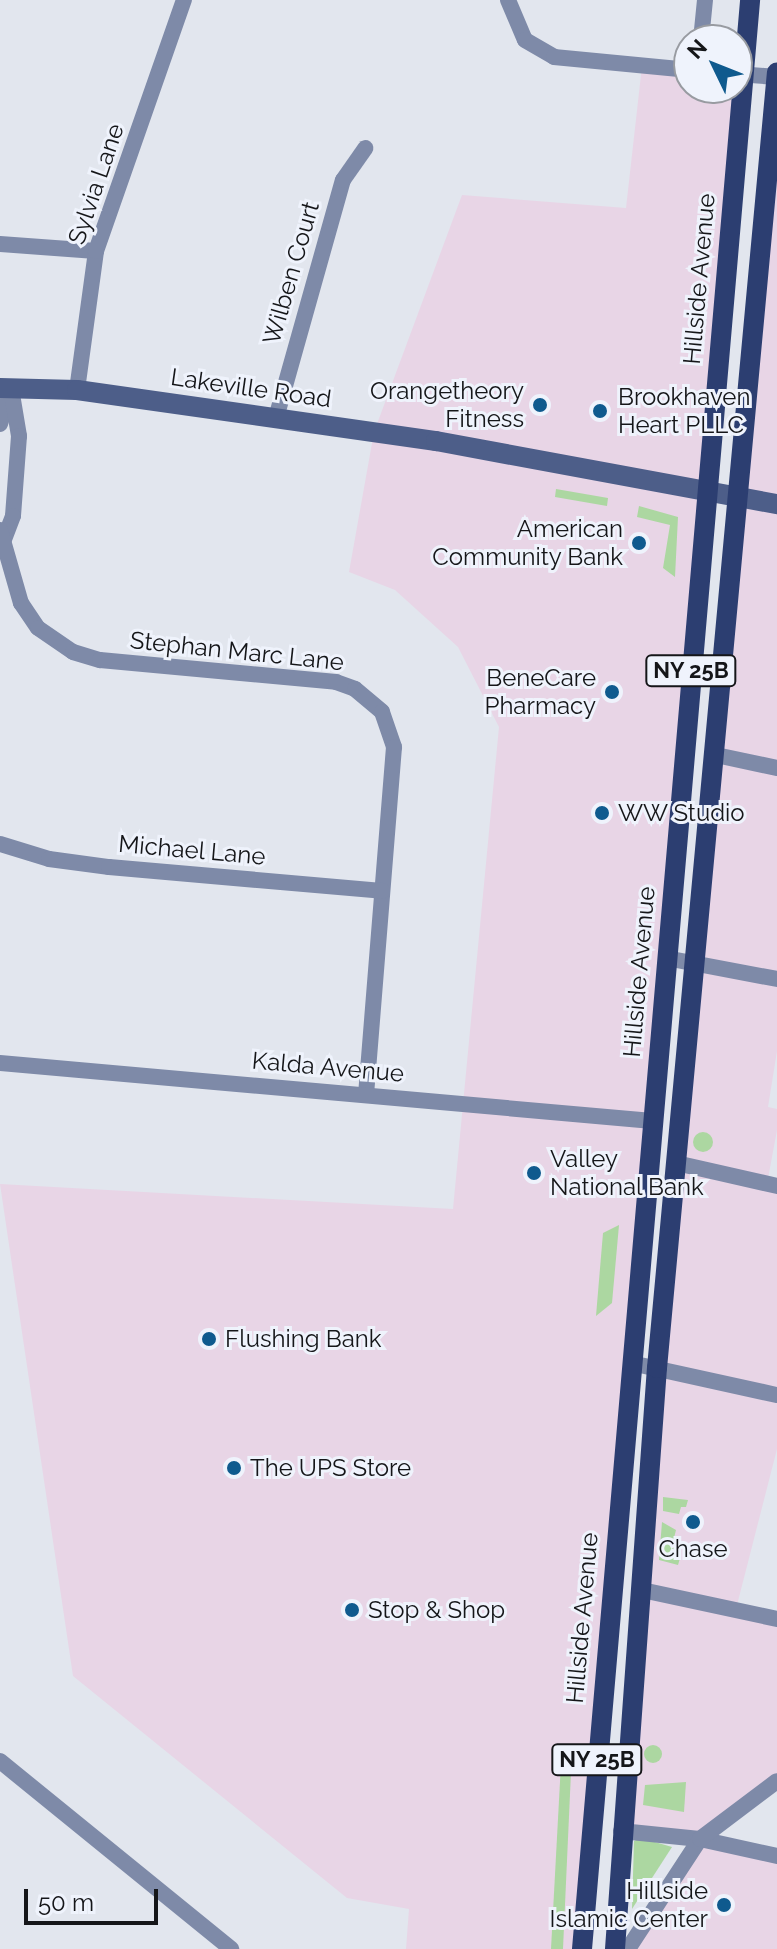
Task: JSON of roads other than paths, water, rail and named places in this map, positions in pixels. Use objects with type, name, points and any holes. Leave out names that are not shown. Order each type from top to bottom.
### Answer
[{"type":"main road","name":"Hillside Avenue","points":[[615,1949],[621,1831],[657,1368],[716,755],[737,497],[762,75],[750,0]]},
{"type":"main road","name":"Hillside Avenue","points":[[582,1949],[706,490],[762,75]]},
{"type":"main road","name":"Lakeville Road","points":[[6,388],[77,390],[276,418],[777,504]]},
{"type":"street","name":"Sylvia Lane","points":[[77,390],[96,251],[184,0]]},
{"type":"street","points":[[508,0],[525,40],[554,57],[673,68]]},
{"type":"street","points":[[703,24],[705,0]]},
{"type":"street","name":"Wilben Court","points":[[276,418],[343,180],[365,148]]},
{"type":"street","points":[[0,244],[96,251]]},
{"type":"street","points":[[0,424],[6,388]]},
{"type":"street","name":"Stephan Marc Lane","points":[[6,388],[19,436],[13,516],[1,537],[21,603],[38,628],[73,652],[100,660],[336,682],[366,696],[382,712],[394,747],[366,1094]]},
{"type":"street","points":[[716,755],[777,768]]},
{"type":"street","name":"Michael Lane","points":[[0,844],[49,859],[109,867],[382,891]]},
{"type":"street","points":[[666,958],[697,961],[777,979]]},
{"type":"street","name":"Kalda Avenue","points":[[0,1063],[652,1121]]},
{"type":"street","points":[[676,1163],[777,1186]]},
{"type":"street","points":[[631,1363],[777,1395]]},
{"type":"street","points":[[642,1590],[777,1619]]},
{"type":"street","points":[[0,1761],[221,1946]]},
{"type":"street","points":[[628,1949],[700,1839],[777,1781]]},
{"type":"street","points":[[621,1831],[700,1839],[777,1856]]},
{"type":"place","name":"Orangetheory Fitness","points":[[540,405]]},
{"type":"place","name":"Brookhaven Heart PLLC","points":[[600,411]]},
{"type":"place","name":"American Community Bank","points":[[639,543]]},
{"type":"place","name":"BeneCare Pharmacy","points":[[612,692]]},
{"type":"place","name":"WW Studio","points":[[602,813]]},
{"type":"place","name":"Valley National Bank","points":[[534,1173]]},
{"type":"place","name":"Flushing Bank","points":[[209,1339]]},
{"type":"place","name":"The UPS Store","points":[[234,1468]]},
{"type":"place","name":"Chase","points":[[693,1522]]},
{"type":"place","name":"Stop & Shop","points":[[352,1610]]},
{"type":"place","name":"Hillside Islamic Center","points":[[724,1905]]}]
